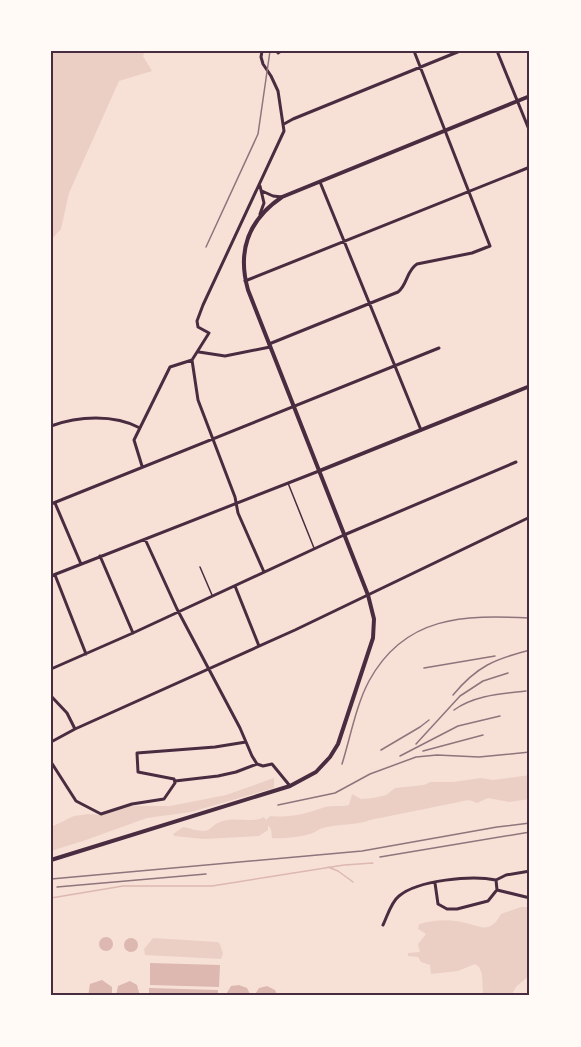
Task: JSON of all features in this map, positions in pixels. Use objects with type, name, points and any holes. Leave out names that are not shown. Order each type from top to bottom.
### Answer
[{"type":"main road","points":[[51,860],[290,786],[308,778],[324,765],[340,739],[373,638],[374,619],[368,596],[245,282],[242,268],[246,244],[257,220],[282,197],[530,96]]},
{"type":"main road","points":[[319,471],[530,386]]},
{"type":"street","points":[[142,466],[134,444],[135,435],[170,367],[192,360],[209,333],[198,327],[197,321],[284,131],[278,91],[263,64],[262,51]]},
{"type":"street","points":[[198,352],[225,356],[270,345],[401,290],[410,268],[417,264],[472,253],[490,246],[414,51]]},
{"type":"street","points":[[284,124],[460,51]]},
{"type":"street","points":[[497,51],[530,132]]},
{"type":"street","points":[[245,282],[530,167]]},
{"type":"street","points":[[320,181],[421,430]]},
{"type":"street","points":[[257,220],[264,206],[260,184]]},
{"type":"street","points":[[262,191],[282,197]]},
{"type":"street","points":[[81,564],[53,503],[439,348]]},
{"type":"street","points":[[192,360],[198,400],[237,504],[238,513],[264,572]]},
{"type":"street","points":[[51,426],[67,420],[93,418],[129,423],[140,428]]},
{"type":"street","points":[[51,669],[344,535],[516,462]]},
{"type":"street","points":[[86,654],[53,575],[319,471]]},
{"type":"street","points":[[51,742],[368,596],[530,517]]},
{"type":"street","points":[[145,539],[179,612],[257,764]]},
{"type":"street","points":[[100,556],[133,633]]},
{"type":"street","points":[[235,586],[259,647]]},
{"type":"street","points":[[51,696],[67,713],[75,729]]},
{"type":"street","points":[[246,742],[215,747],[137,753],[138,772],[175,781],[218,776],[257,764],[263,766],[272,764],[290,786]]},
{"type":"street","points":[[51,762],[76,801],[101,814],[132,804],[164,799],[175,781]]},
{"type":"street","points":[[383,925],[399,896],[416,888],[435,882],[479,877],[496,879],[530,871]]},
{"type":"street","points":[[496,879],[497,890]]},
{"type":"street","points":[[435,882],[438,904],[447,909],[457,909],[485,902],[497,890]]},
{"type":"street","points":[[497,890],[530,898]]},
{"type":"street","points":[[397,996],[403,996]]},
{"type":"lane","points":[[288,483],[314,549]]},
{"type":"lane","points":[[200,567],[213,596]]},
{"type":"shaded area","points":[[51,51],[146,51],[143,56],[152,71],[119,81],[69,193],[61,229],[51,240]]},
{"type":"shaded area","points":[[530,775],[530,799],[509,802],[488,798],[477,803],[469,800],[360,823],[328,827],[291,838],[272,838],[268,825],[268,830],[259,836],[204,839],[174,836],[173,834],[183,827],[206,831],[225,820],[254,820],[264,817],[266,820],[270,816],[291,816],[328,806],[349,805],[352,794],[361,799],[373,798],[386,795],[395,788],[424,785],[430,782],[481,778],[493,780]]},
{"type":"shaded area","points":[[274,778],[274,788],[191,812],[147,818],[51,851],[51,827],[74,816],[102,815],[129,806],[170,806],[226,795]]},
{"type":"shaded area","points":[[521,907],[530,907],[530,975],[516,987],[511,996],[483,996],[482,974],[475,964],[458,971],[431,974],[430,965],[421,962],[418,957],[408,956],[408,953],[420,952],[418,944],[426,934],[418,929],[419,924],[451,920],[488,927],[497,921],[501,914]]},
{"type":"shaded area","points":[[103,937],[109,937],[113,944],[109,951],[103,951],[99,947],[99,941]]},
{"type":"shaded area","points":[[128,938],[134,938],[138,945],[134,952],[128,952],[124,948],[124,942]]},
{"type":"shaded area","points":[[153,938],[218,942],[223,954],[221,959],[145,955],[144,949]]},
{"type":"shaded area","points":[[150,963],[220,965],[219,987],[150,985]]},
{"type":"shaded area","points":[[102,980],[112,987],[112,996],[88,996],[90,984]]},
{"type":"shaded area","points":[[130,981],[137,985],[140,996],[116,996],[118,986]]},
{"type":"shaded area","points":[[239,985],[247,988],[251,996],[225,996],[231,986]]},
{"type":"shaded area","points":[[267,986],[275,990],[278,996],[254,996],[259,988]]},
{"type":"shaded area","points":[[149,988],[218,990],[218,996],[149,996]]},
{"type":"waterway","points":[[51,898],[123,886],[212,886],[344,865],[373,863]]},
{"type":"waterway","points":[[328,867],[353,882]]},
{"type":"railway","points":[[206,247],[258,134],[270,51]]},
{"type":"railway","points":[[342,764],[364,690],[384,659],[400,643],[418,631],[460,619],[530,618]]},
{"type":"railway","points":[[453,695],[470,677],[487,665],[530,650]]},
{"type":"railway","points":[[424,668],[495,656]]},
{"type":"railway","points":[[416,744],[460,696],[483,681],[508,673]]},
{"type":"railway","points":[[454,710],[479,698],[526,691]]},
{"type":"railway","points":[[400,756],[458,726],[500,716]]},
{"type":"railway","points":[[381,750],[429,720]]},
{"type":"railway","points":[[423,751],[483,735]]},
{"type":"railway","points":[[278,805],[335,793],[370,774],[416,757],[437,755],[479,757],[530,752]]},
{"type":"railway","points":[[51,879],[362,851],[530,823]]},
{"type":"railway","points":[[380,857],[530,832]]},
{"type":"railway","points":[[57,887],[206,874]]}]
